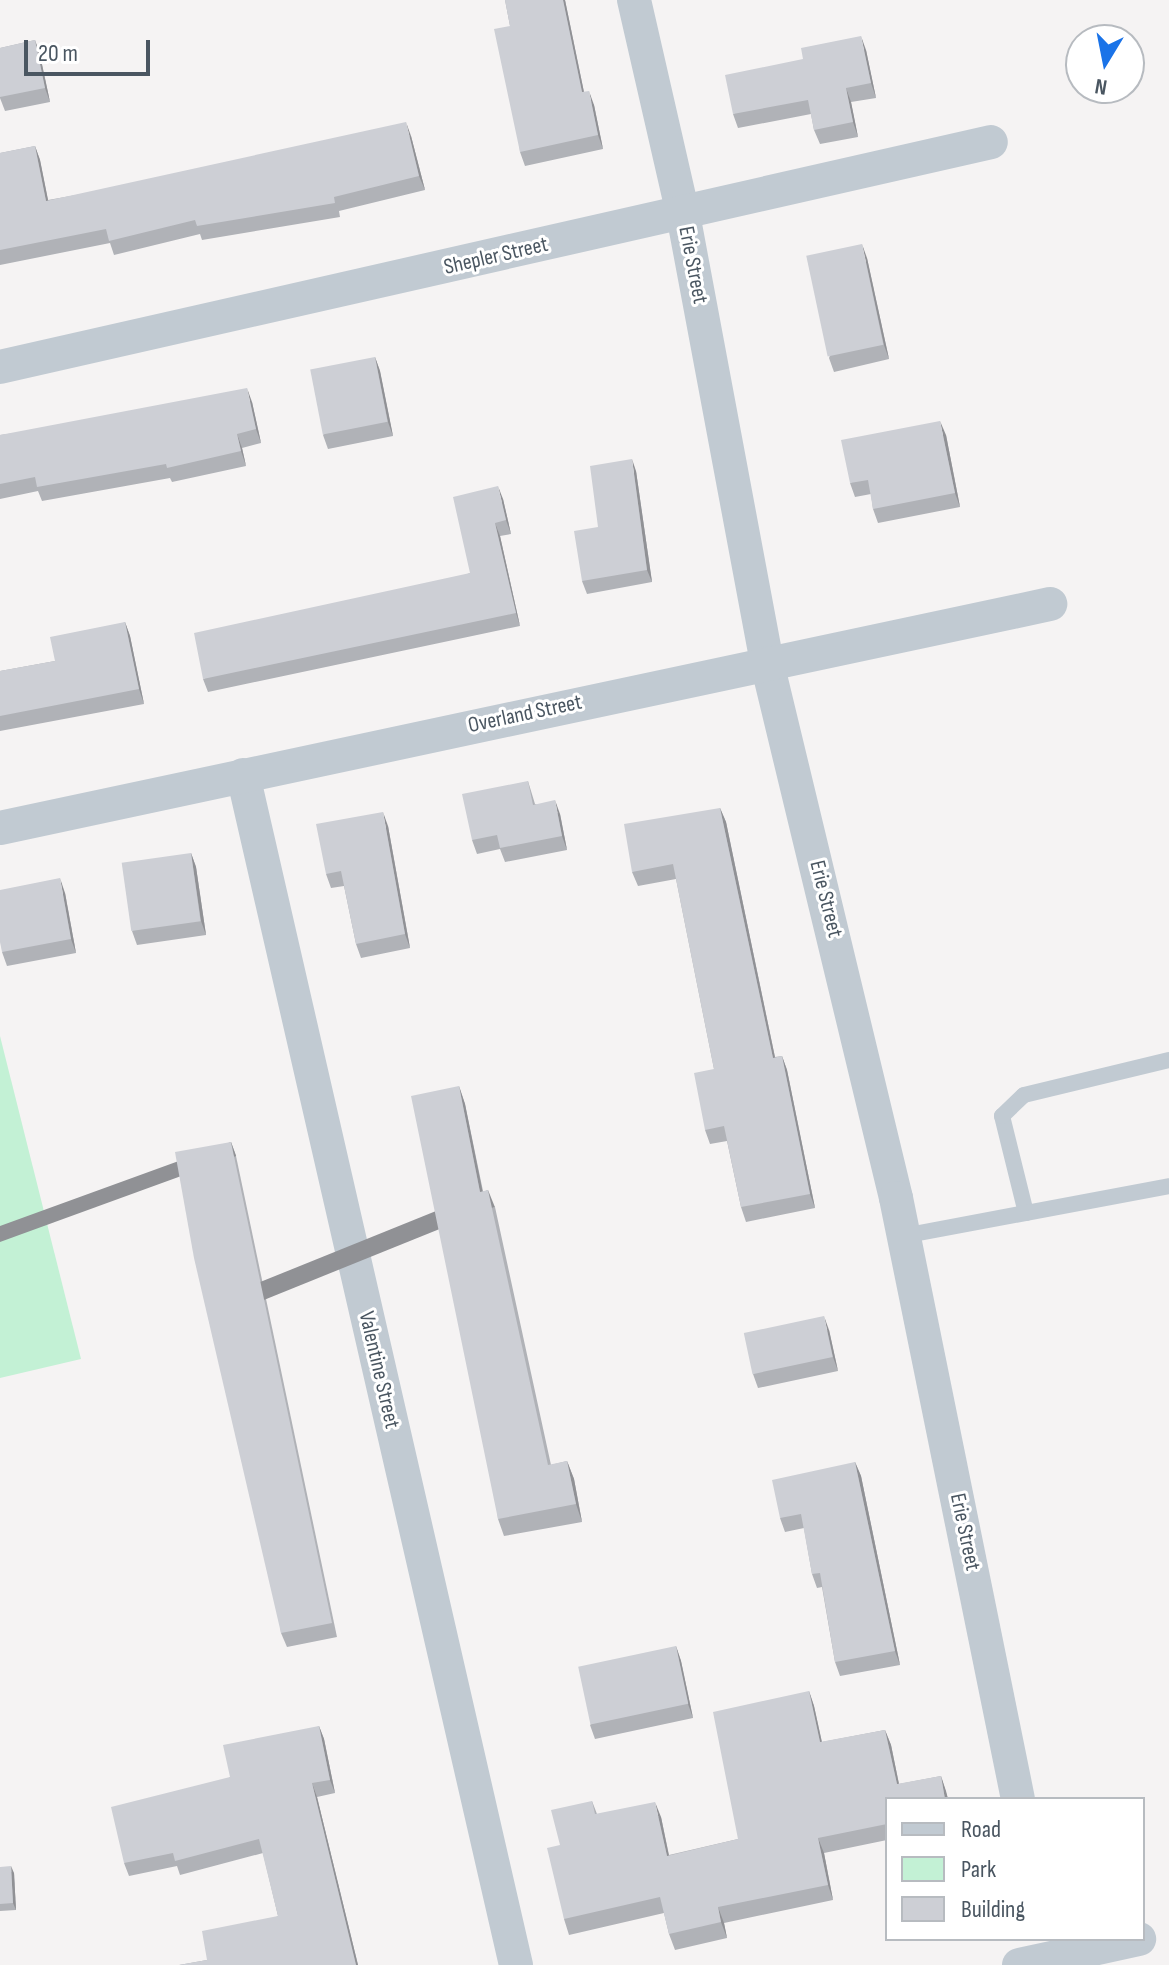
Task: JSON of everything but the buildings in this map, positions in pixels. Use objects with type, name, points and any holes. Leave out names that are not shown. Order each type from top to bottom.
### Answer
[{"type":"street","name":"Erie Street","points":[[634,0],[683,214],[767,663],[903,1236],[1018,1797]]},
{"type":"street","name":"Shepler Street","points":[[0,367],[991,142]]},
{"type":"street","name":"Overland Street","points":[[0,828],[1050,604]]},
{"type":"street","name":"Valentine Street","points":[[243,775],[516,1965]]},
{"type":"street","points":[[1145,1938],[1169,1933]]},
{"type":"street","points":[[1039,1957],[1130,1941]]},
{"type":"lane","points":[[1026,1213],[1002,1116],[1024,1095],[1169,1060]]},
{"type":"lane","points":[[903,1236],[1169,1186]]},
{"type":"green space","points":[[0,1036],[81,1359],[0,1378]]}]
